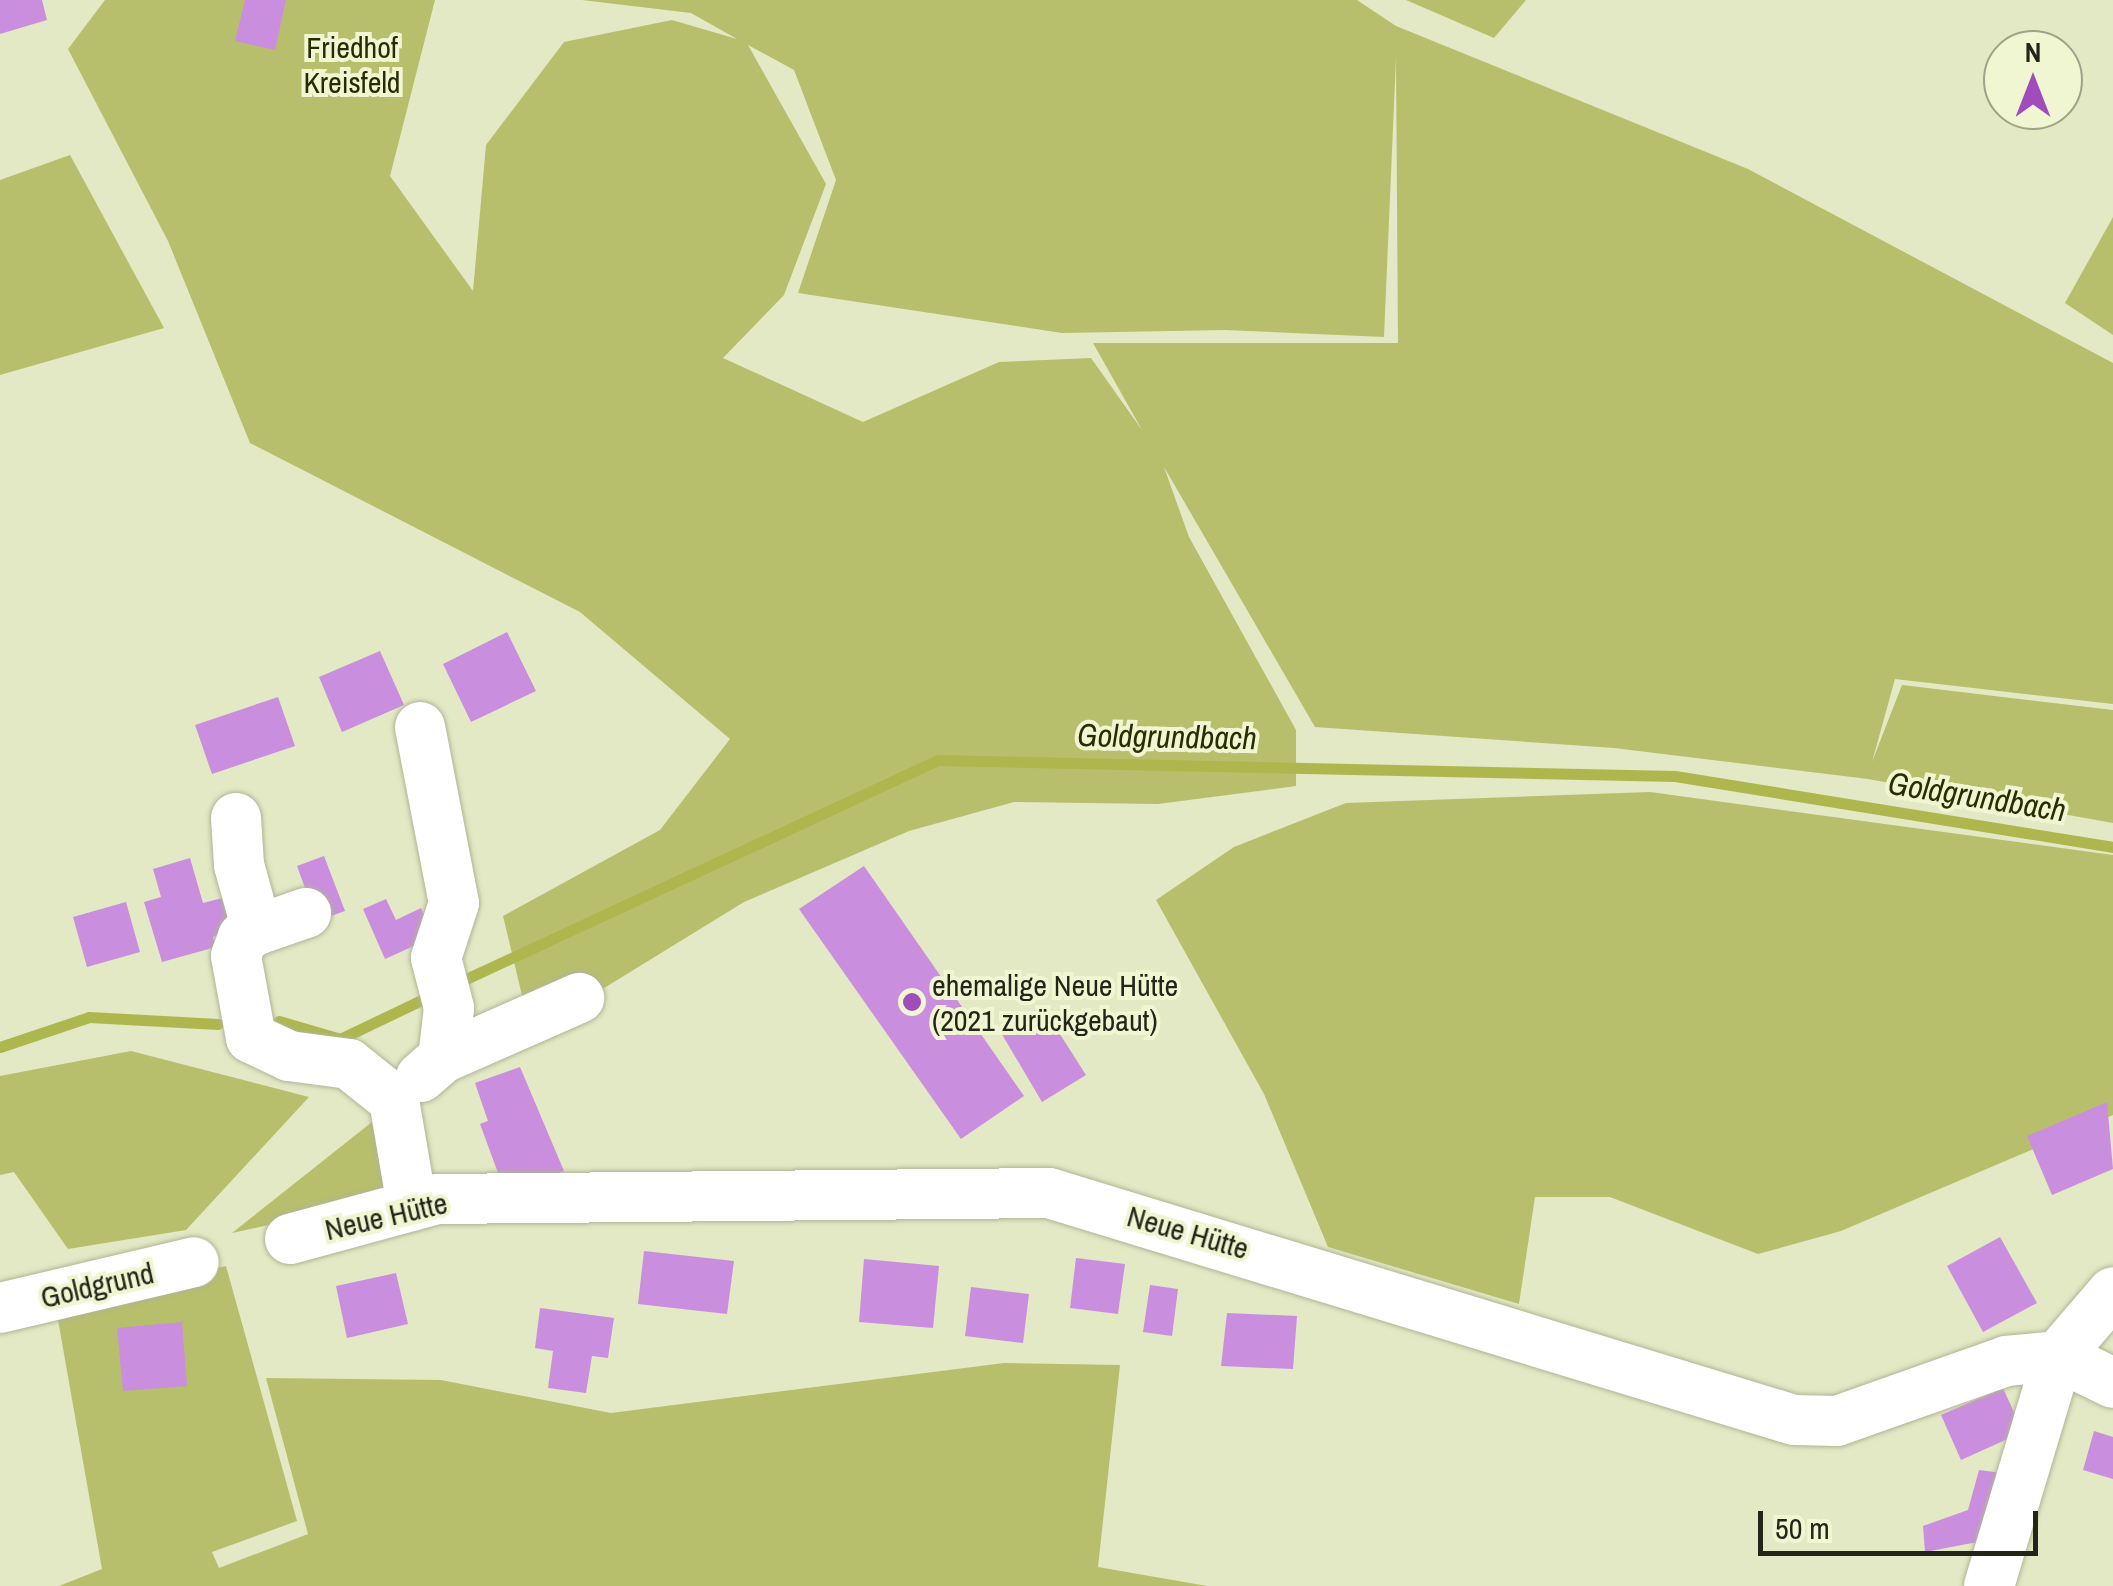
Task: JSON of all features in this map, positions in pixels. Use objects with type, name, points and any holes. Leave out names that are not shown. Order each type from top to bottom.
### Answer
[{"type":"street","points":[[420,727],[454,903],[436,958],[449,1008],[443,1058]]},
{"type":"street","points":[[236,818],[238,865],[256,930]]},
{"type":"street","points":[[306,913],[243,937],[236,956],[251,1038],[289,1056],[349,1064],[394,1100],[412,1205]]},
{"type":"street","points":[[394,1100],[443,1058],[579,998]]},
{"type":"street","name":"Neue Hütte","points":[[290,1240],[437,1200],[1049,1193],[1794,1420],[1837,1421],[2006,1362],[2058,1356]]},
{"type":"street","name":"Goldgrund","points":[[0,1308],[194,1262]]},
{"type":"street","points":[[1989,1586],[2058,1356],[2113,1292]]},
{"type":"street","points":[[2058,1356],[2113,1384]]},
{"type":"green space","name":"Friedhof Kreisfeld","points":[[105,0],[435,0],[390,176],[473,291],[486,145],[564,42],[672,20],[737,39],[691,13],[582,0],[1357,0],[1396,26],[1748,169],[2113,363],[2113,704],[1895,679],[1872,762],[1902,685],[2113,710],[2113,823],[1868,779],[1614,748],[1315,727],[1164,467],[1189,537],[1296,730],[1296,786],[1158,804],[1014,802],[909,831],[744,902],[531,1033],[503,916],[660,830],[730,739],[580,612],[250,443],[168,241],[68,49]],"holes":[[[748,45],[794,70],[836,180],[798,293],[1062,333],[1225,330],[1384,337],[1396,58],[1398,343],[1093,343],[1142,430],[1091,358],[999,362],[863,422],[723,358],[784,295],[826,184]]]},
{"type":"green space","points":[[1406,0],[1526,0],[1494,38]]},
{"type":"green space","points":[[70,155],[164,328],[0,375],[0,180]]},
{"type":"green space","points":[[2113,217],[2113,335],[2065,303]]},
{"type":"green space","points":[[1650,792],[2113,855],[2113,1115],[1841,1231],[1758,1254],[1610,1197],[1535,1197],[1519,1304],[1328,1247],[1264,1094],[1156,900],[1234,847],[1346,803]]},
{"type":"green space","points":[[131,1051],[309,1097],[186,1230],[68,1249],[14,1172],[0,1175],[0,1076]]},
{"type":"green space","points":[[372,1122],[386,1199],[232,1233]]},
{"type":"green space","points":[[226,1266],[297,1521],[212,1552],[219,1568],[308,1534],[266,1378],[441,1380],[611,1413],[1004,1363],[1120,1365],[1098,1567],[1207,1586],[59,1586],[102,1569],[55,1303]]},
{"type":"building","points":[[0,0],[42,0],[47,20],[0,34]]},
{"type":"building","points":[[245,0],[286,0],[275,50],[235,41]]},
{"type":"building","points":[[507,632],[536,691],[471,722],[443,664]]},
{"type":"building","points":[[380,651],[404,705],[342,732],[319,677]]},
{"type":"building","points":[[278,697],[295,746],[212,774],[195,725]]},
{"type":"building","points":[[324,856],[345,911],[317,921],[297,866]]},
{"type":"building","points":[[190,858],[203,903],[230,896],[240,929],[213,937],[216,947],[162,962],[144,902],[161,897],[153,869]]},
{"type":"building","name":"ehemalige Neue Hütte (2021 zurückgebaut)","points":[[864,866],[1024,1096],[961,1139],[799,909]]},
{"type":"building","points":[[386,899],[396,920],[421,908],[434,937],[385,959],[363,909]]},
{"type":"building","points":[[126,902],[140,952],[87,967],[73,917]]},
{"type":"building","points":[[1042,1006],[1086,1075],[1042,1102],[1000,1031]]},
{"type":"building","points":[[520,1067],[564,1171],[505,1192],[480,1124],[488,1121],[475,1083]]},
{"type":"building","points":[[2107,1102],[2113,1169],[2052,1195],[2027,1136]]},
{"type":"building","points":[[2000,1237],[2037,1303],[1983,1332],[1947,1266]]},
{"type":"building","points":[[644,1251],[734,1261],[727,1314],[638,1304]]},
{"type":"building","points":[[1076,1258],[1125,1264],[1118,1314],[1070,1308]]},
{"type":"building","points":[[864,1259],[939,1266],[933,1328],[859,1322]]},
{"type":"building","points":[[396,1273],[408,1324],[347,1338],[336,1286]]},
{"type":"building","points":[[1150,1285],[1178,1289],[1172,1336],[1143,1332]]},
{"type":"building","points":[[971,1287],[1029,1294],[1023,1343],[965,1336]]},
{"type":"building","points":[[540,1308],[614,1318],[608,1358],[592,1356],[586,1393],[548,1388],[553,1351],[535,1348]]},
{"type":"building","points":[[1227,1313],[1297,1316],[1293,1369],[1221,1366]]},
{"type":"building","points":[[182,1322],[187,1386],[123,1391],[117,1328]]},
{"type":"building","points":[[2003,1388],[2023,1432],[1961,1460],[1941,1415]]},
{"type":"building","points":[[2094,1431],[2113,1437],[2113,1479],[2083,1470]]},
{"type":"building","points":[[1979,1470],[2002,1473],[1988,1540],[1925,1552],[1923,1526],[1968,1510]]},
{"type":"waterway","name":"Goldgrundbach","points":[[453,985],[938,760],[1675,776],[2113,847]]},
{"type":"waterway","name":"Goldgrundbach","points":[[279,1021],[340,1039],[432,995]]},
{"type":"waterway","name":"Goldgrundbach","points":[[0,1047],[89,1017],[218,1024]]},
{"type":"place","name":"ehemalige Neue Hütte (2021 zurückgebaut)","points":[[912,1002]]}]
